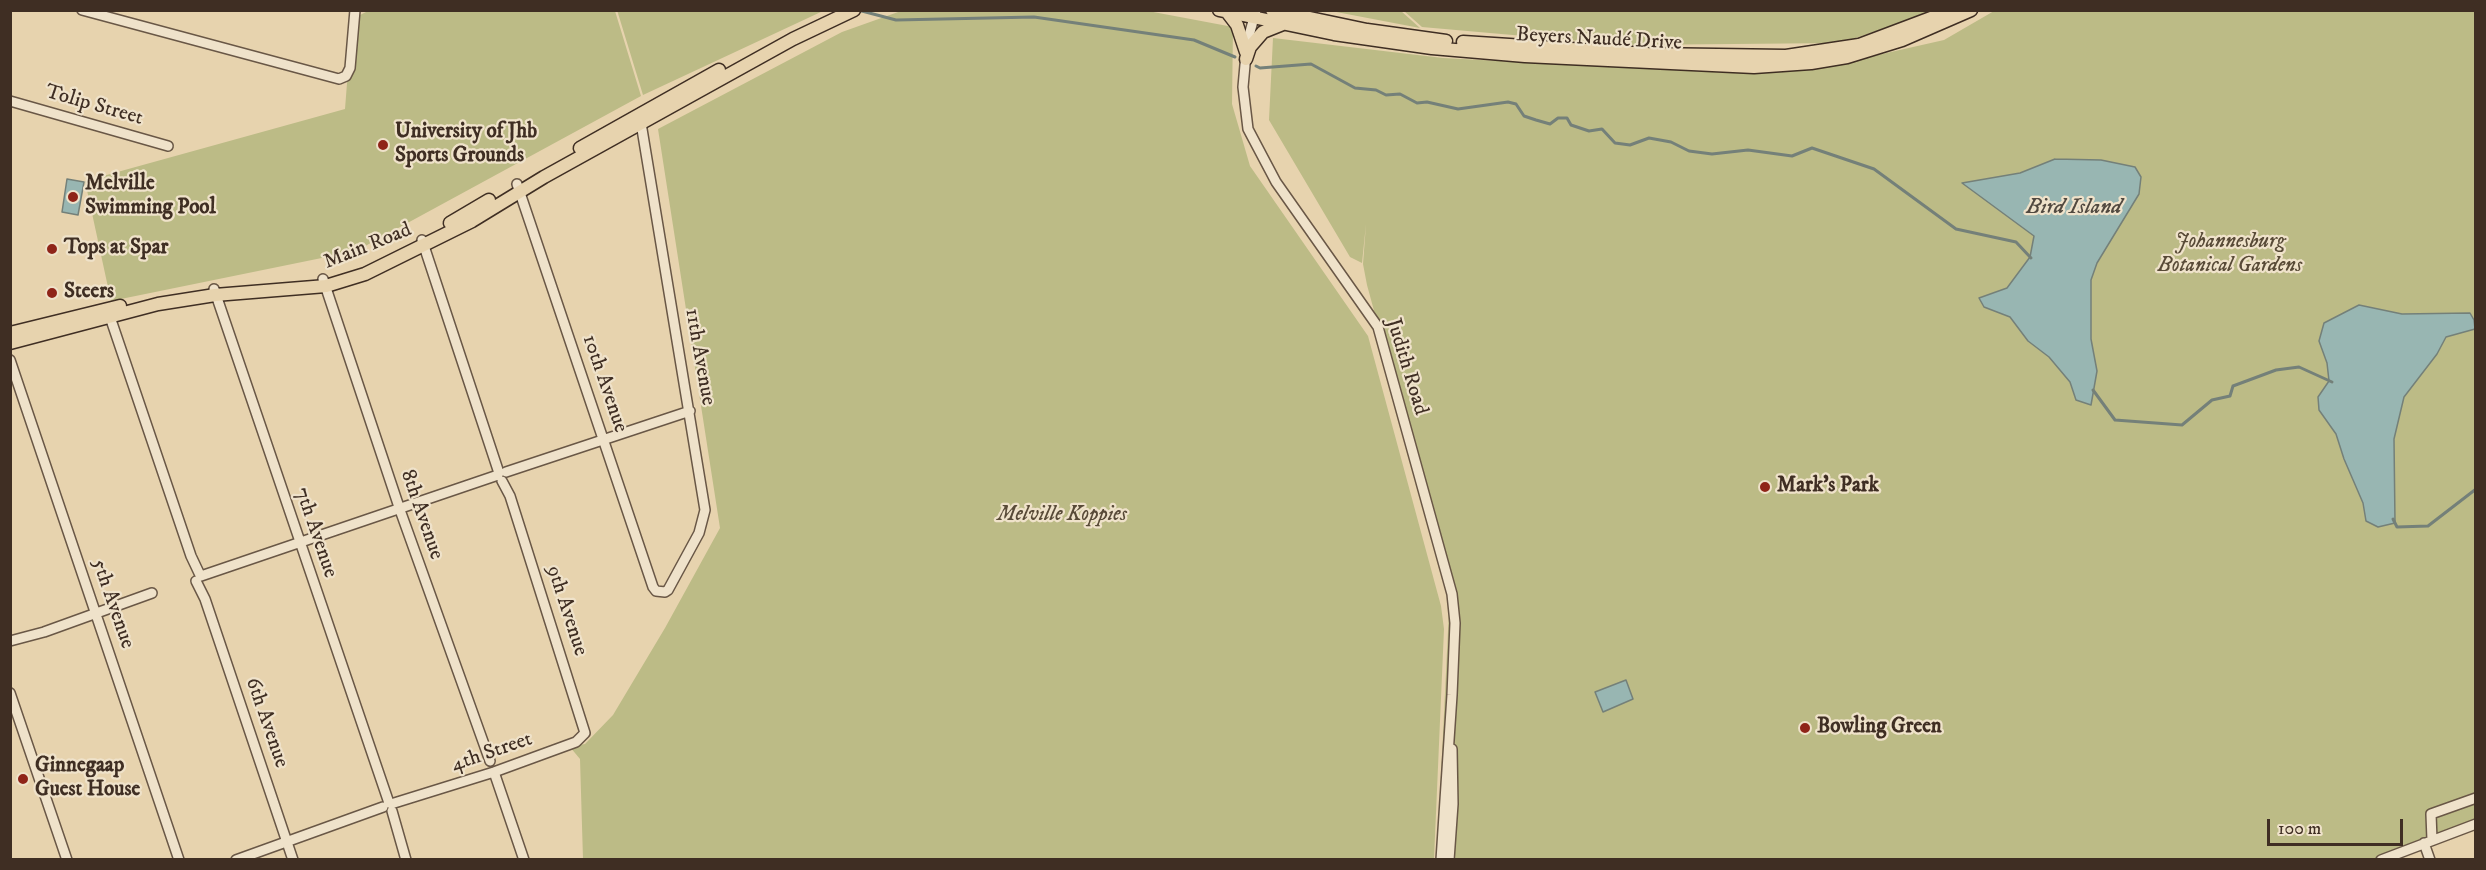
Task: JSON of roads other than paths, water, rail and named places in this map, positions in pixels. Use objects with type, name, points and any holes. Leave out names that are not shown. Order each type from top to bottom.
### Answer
[{"type":"main road","points":[[641,119],[774,40],[836,10]]},
{"type":"main road","points":[[641,119],[793,39],[854,10]]},
{"type":"main road","name":"Beyers Naudé Drive","points":[[1272,10],[1367,30],[1432,39],[1574,50],[1763,57],[1843,49],[1887,37],[1952,10]]},
{"type":"main road","name":"Beyers Naudé Drive","points":[[1223,11],[1255,14],[1284,24],[1377,41],[1432,48],[1584,59],[1754,67],[1811,63],[1870,51],[1912,37],[1971,10]]},
{"type":"main road","points":[[1223,11],[1238,25],[1246,55]]},
{"type":"main road","points":[[1246,55],[1263,32],[1284,24]]},
{"type":"main road","name":"Main Road","points":[[10,343],[171,294],[324,282],[423,243],[641,119]]},
{"type":"main road","name":"Main Road","points":[[10,333],[109,313]]},
{"type":"street","points":[[82,10],[333,78],[343,78],[349,72],[355,10]]},
{"type":"street","name":"Judith Road","points":[[1255,14],[1246,55],[1244,104],[1248,129],[1258,153],[1276,182],[1374,320],[1380,333],[1453,599],[1455,623],[1450,732],[1441,860]]},
{"type":"street","name":"Tolip Street","points":[[10,101],[168,146]]},
{"type":"street","name":"11th Avenue","points":[[641,119],[705,510],[704,522],[668,590],[660,592]]},
{"type":"street","name":"10th Avenue","points":[[518,188],[653,587],[660,592]]},
{"type":"street","name":"9th Avenue","points":[[423,243],[510,496],[584,725],[584,736]]},
{"type":"street","name":"8th Avenue","points":[[324,282],[400,510],[490,761]]},
{"type":"street","name":"7th Avenue","points":[[215,292],[406,860]]},
{"type":"street","name":"6th Avenue","points":[[109,313],[293,860]]},
{"type":"street","name":"5th Avenue","points":[[10,360],[179,860]]},
{"type":"street","points":[[199,578],[690,411]]},
{"type":"street","points":[[12,641],[152,593]]},
{"type":"street","points":[[10,693],[67,860]]},
{"type":"street","name":"Judith Road","points":[[1449,860],[1453,804],[1450,732]]},
{"type":"street","name":"4th Street","points":[[236,860],[494,772],[576,742],[584,736]]},
{"type":"street","points":[[494,772],[524,860]]},
{"type":"street","points":[[2430,860],[2428,842],[2431,814],[2475,798]]},
{"type":"street","points":[[2381,860],[2475,824]]},
{"type":"water","name":"Bird Island","points":[[2055,159],[2101,160],[2135,167],[2141,177],[2139,194],[2097,263],[2091,280],[2091,339],[2097,371],[2091,405],[2076,400],[2070,382],[2049,357],[2028,341],[2010,317],[1984,307],[1979,298],[2007,288],[2030,257],[2034,236],[1962,183],[2020,173]]},
{"type":"water","name":"Melville Swimming Pool","points":[[67,179],[84,182],[78,215],[62,212]]},
{"type":"water","points":[[2359,305],[2402,314],[2470,313],[2475,329],[2446,337],[2437,354],[2404,397],[2394,439],[2395,523],[2378,527],[2366,521],[2363,503],[2336,434],[2319,410],[2318,397],[2329,381],[2327,363],[2319,341],[2324,323]]},
{"type":"water","points":[[1626,680],[1633,699],[1603,712],[1595,692]]},
{"type":"waterway","points":[[858,10],[896,20],[1034,17],[1194,40],[1235,57]]},
{"type":"waterway","points":[[1256,66],[1260,68],[1311,64],[1355,88],[1376,90],[1386,95],[1400,94],[1417,103],[1427,102],[1458,109],[1508,102],[1516,104],[1524,116],[1536,120],[1550,124],[1558,118],[1567,118],[1571,125],[1589,131],[1602,129],[1615,143],[1630,145],[1649,138],[1671,142],[1689,151],[1712,154],[1748,150],[1792,156],[1812,148],[1874,169],[1956,229],[2016,242],[2031,258]]},
{"type":"waterway","points":[[2093,390],[2115,420],[2182,425],[2212,400],[2230,396],[2233,386],[2276,370],[2299,367],[2332,382]]},
{"type":"waterway","points":[[2393,519],[2397,527],[2428,526],[2476,489]]},
{"type":"place","name":"University of Jhb Sports Grounds","points":[[383,145]]},
{"type":"place","name":"Melville Swimming Pool","points":[[73,197]]},
{"type":"place","name":"Tops at Spar","points":[[52,249]]},
{"type":"place","name":"Steers","points":[[52,293]]},
{"type":"place","name":"Mark's Park","points":[[1765,487]]},
{"type":"place","name":"Bowling Green","points":[[1805,728]]},
{"type":"place","name":"Ginnegaap Guest House","points":[[23,779]]},
{"type":"park label","name":"Johannesburg Botanical Gardens","points":[[2230,255]]},
{"type":"park label","name":"Melville Koppies","points":[[1062,516]]}]
